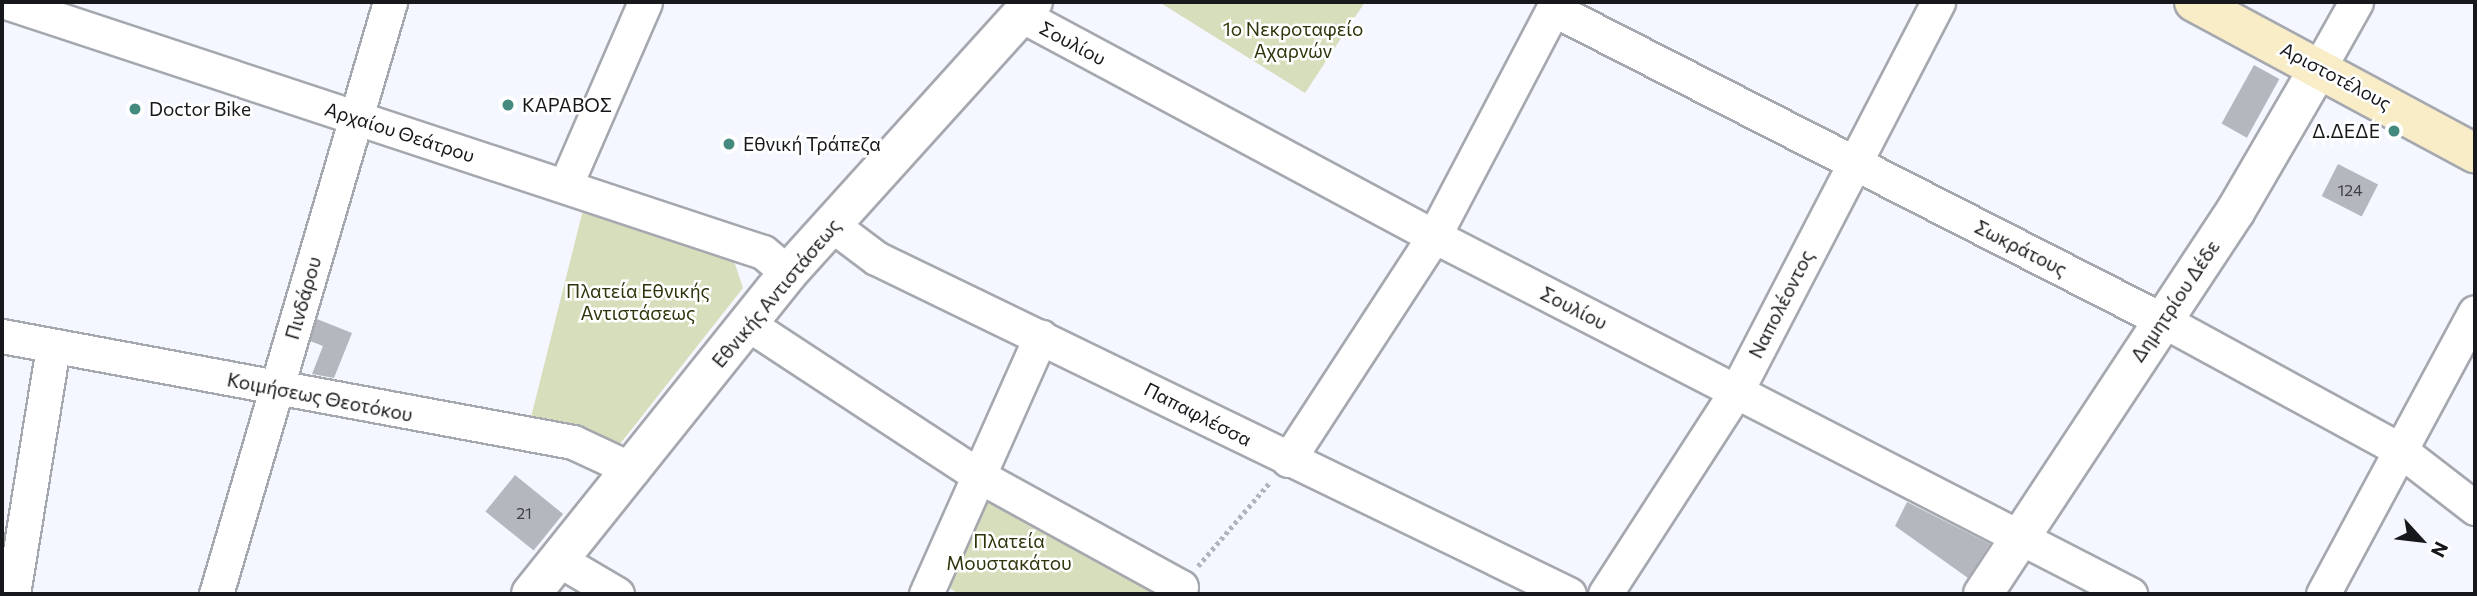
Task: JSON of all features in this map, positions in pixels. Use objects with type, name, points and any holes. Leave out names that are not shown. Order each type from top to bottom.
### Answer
[{"type":"main road","name":"Αριστοτέλους","points":[[2194,2],[2320,66],[2475,153]]},
{"type":"street","name":"Πινδάρου","points":[[216,594],[390,2]]},
{"type":"street","points":[[566,184],[645,2]]},
{"type":"street","name":"Ναπολέοντος","points":[[1605,594],[1737,390],[1938,2]]},
{"type":"street","name":"Δημητρίου Δέδε","points":[[1983,594],[2235,212],[2356,2]]},
{"type":"street","name":"Αρχαίου Θεάτρου","points":[[27,5],[356,118],[566,184],[763,252],[788,273]]},
{"type":"street","points":[[1288,460],[1434,236],[1555,5]]},
{"type":"street","name":"Σωκράτους","points":[[1555,5],[1853,163],[2162,320],[2400,450],[2475,508]]},
{"type":"street","name":"Σουλίου","points":[[1027,8],[1434,236],[2021,535],[2130,594]]},
{"type":"street","name":"Εθνικής Αντιστάσεως","points":[[531,594],[557,578],[633,470],[788,273],[1027,8]]},
{"type":"street","name":"Παπαφλέσσα","points":[[832,225],[876,258],[1569,594]]},
{"type":"street","points":[[2323,594],[2475,312]]},
{"type":"street","points":[[748,324],[979,476],[1177,591]]},
{"type":"street","name":"Κοιμήσεως Θεοτόκου","points":[[2,336],[573,442],[633,470]]},
{"type":"street","points":[[931,592],[1041,336]]},
{"type":"street","points":[[13,594],[53,347]]},
{"type":"street","points":[[557,578],[617,594]]},
{"type":"path","points":[[1177,591],[1288,460]]},
{"type":"green space","name":"1ο Νεκροταφείο Αχαρνών","points":[[1159,2],[1365,2],[1305,93]]},
{"type":"green space","name":"Πλατεία Εθνικής Αντιστάσεως","points":[[584,206],[731,252],[743,288],[616,449],[580,426],[530,421]]},
{"type":"green space","name":"Πλατεία Μουστακάτου","points":[[992,491],[1160,594],[959,594],[941,583]]},
{"type":"building","points":[[2254,65],[2279,79],[2247,138],[2222,124]]},
{"type":"building","points":[[2338,164],[2378,184],[2362,217],[2322,196]]},
{"type":"building","points":[[317,319],[352,333],[334,378],[312,374],[323,346],[310,341]]},
{"type":"building","points":[[515,475],[563,514],[534,551],[485,512]]},
{"type":"building","points":[[1907,502],[1990,544],[1968,578],[1895,526]]},
{"type":"place","name":"ΚΑΡΑΒΟΣ","points":[[508,105]]},
{"type":"place","name":"Doctor Bike","points":[[135,109]]},
{"type":"place","name":"Δ.ΔΕΔΕ","points":[[2394,131]]},
{"type":"place","name":"Εθνική Τράπεζα","points":[[729,144]]}]
